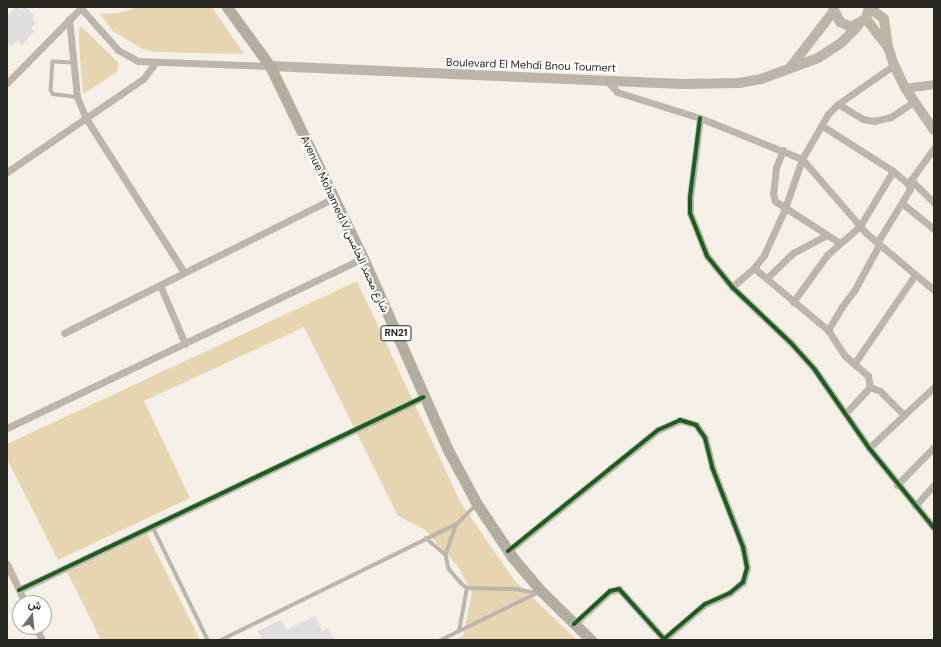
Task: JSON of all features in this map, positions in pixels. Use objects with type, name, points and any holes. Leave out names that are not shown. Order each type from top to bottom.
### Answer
[{"type":"main road","name":"Avenue Mohamed V شارع محمد الخامس","points":[[227,7],[270,66],[363,258],[423,397],[477,504],[508,551],[539,592],[591,640]]},
{"type":"main road","name":"Boulevard El Mehdi Bnou Toumert","points":[[270,66],[732,84],[761,79],[828,52],[866,19],[870,8]]},
{"type":"main road","points":[[870,8],[884,19],[888,47],[894,66],[913,102],[934,130]]},
{"type":"main road","points":[[833,9],[836,18],[845,26],[858,26]]},
{"type":"main road","points":[[789,69],[833,9]]},
{"type":"main road","points":[[866,19],[888,47]]},
{"type":"street","points":[[7,84],[81,7],[126,56],[138,62],[270,66]]},
{"type":"street","points":[[69,19],[76,97],[87,120],[184,272]]},
{"type":"street","points":[[7,172],[87,120],[143,79],[155,63]]},
{"type":"street","points":[[732,286],[754,268],[764,255],[786,206],[802,159],[821,125],[838,104],[894,66]]},
{"type":"street","points":[[606,80],[617,92],[700,118],[783,150],[802,159],[860,226],[878,244],[934,290]]},
{"type":"street","points":[[905,88],[934,84]]},
{"type":"street","points":[[838,104],[863,119],[874,121],[891,116],[913,102]]},
{"type":"street","points":[[700,118],[690,197],[690,213],[707,256],[732,286],[791,343],[846,413],[869,448],[897,485],[933,525]]},
{"type":"street","points":[[821,125],[909,182],[934,203]]},
{"type":"street","points":[[828,330],[841,308],[854,291],[878,244],[903,204],[910,189],[909,182],[934,148]]},
{"type":"street","points":[[783,150],[776,167],[773,194],[775,201],[786,206],[827,236],[840,243]]},
{"type":"street","points":[[793,302],[827,255],[860,226],[892,171]]},
{"type":"street","points":[[64,333],[334,198]]},
{"type":"street","points":[[903,204],[934,229]]},
{"type":"street","points":[[767,278],[792,253],[827,236]]},
{"type":"street","points":[[7,428],[363,258]]},
{"type":"street","points":[[754,268],[828,330],[838,348],[868,376],[870,387]]},
{"type":"street","points":[[854,364],[916,275]]},
{"type":"street","points":[[160,285],[185,344]]},
{"type":"street","points":[[846,413],[870,387]]},
{"type":"street","points":[[870,387],[880,391],[904,415]]},
{"type":"street","points":[[869,448],[934,387]]},
{"type":"street","points":[[19,590],[423,397]]},
{"type":"street","points":[[508,551],[658,430],[680,420],[696,425],[706,438],[712,467],[743,547],[747,568],[743,582],[730,593],[705,604],[664,639],[618,589],[610,591],[574,624]]},
{"type":"street","points":[[897,485],[934,446]]},
{"type":"street","points":[[915,506],[934,485]]},
{"type":"street","points":[[7,564],[21,595]]},
{"type":"lane","points":[[73,63],[54,62],[51,90],[53,94],[76,97]]},
{"type":"lane","points":[[221,640],[457,524],[477,504]]},
{"type":"lane","points":[[446,555],[457,524]]},
{"type":"lane","points":[[153,527],[208,640]]},
{"type":"lane","points":[[426,538],[446,555],[452,573],[467,588],[515,589],[539,592]]},
{"type":"lane","points":[[459,631],[467,588]]},
{"type":"lane","points":[[441,640],[539,592]]},
{"type":"shaded area","points":[[139,7],[212,7],[244,54],[157,52],[142,49],[113,31],[100,14],[118,13]]},
{"type":"shaded area","points":[[82,27],[119,63],[117,72],[83,94],[79,45],[79,28]]},
{"type":"shaded area","points":[[357,281],[461,503],[514,580],[577,640],[454,640],[463,636],[472,593],[459,568],[425,530],[398,516],[304,327],[144,401],[190,498],[58,560],[7,459],[7,444]]},
{"type":"shaded area","points":[[147,534],[200,640],[101,640],[67,572]]},
{"type":"building","points":[[16,7],[21,10],[25,7],[35,16],[32,20],[36,23],[31,28],[35,31],[22,45],[17,41],[11,46],[9,44],[7,46],[7,16]]},
{"type":"building","points":[[315,616],[322,631],[328,628],[334,640],[262,640],[258,631],[281,620],[286,630]]},
{"type":"cycle path","points":[[700,118],[690,197],[690,213],[707,256],[732,287],[791,343],[815,370],[869,448],[934,528]]},
{"type":"cycle path","points":[[19,590],[423,397]]},
{"type":"cycle path","points":[[508,551],[658,430],[680,420],[696,425],[705,438],[712,467],[743,547],[747,568],[743,582],[730,593],[705,604],[664,639],[619,589],[610,591],[574,624]]}]
